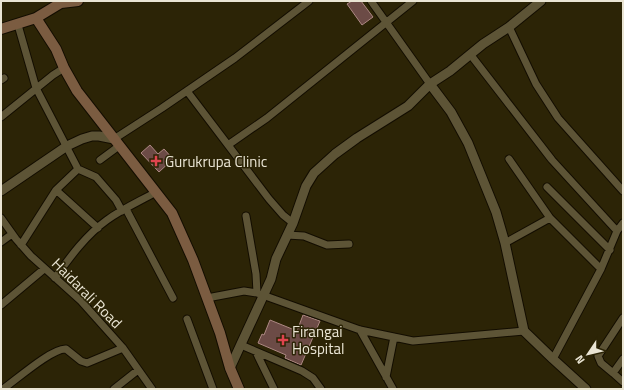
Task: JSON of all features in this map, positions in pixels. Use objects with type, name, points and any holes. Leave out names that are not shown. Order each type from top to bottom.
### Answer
[{"type":"main road","points":[[1,29],[36,18],[63,2],[78,1]]},
{"type":"main road","points":[[36,18],[56,49],[64,68],[77,91],[172,213],[193,260],[220,333],[230,368],[239,389]]},
{"type":"street","points":[[100,160],[116,142],[235,58],[309,1]]},
{"type":"street","points":[[371,1],[451,112],[468,143],[496,212],[505,243],[524,331],[586,389]]},
{"type":"street","points":[[228,145],[267,118],[413,1]]},
{"type":"street","points":[[230,368],[241,345],[260,294],[271,279],[276,259],[294,223],[306,186],[314,173],[335,154],[357,138],[408,106],[430,84],[509,27],[541,1]]},
{"type":"street","points":[[18,24],[36,88],[78,169],[96,177],[124,210],[173,298]]},
{"type":"street","points":[[509,27],[536,84],[558,118],[623,191]]},
{"type":"street","points":[[470,54],[552,160],[617,231]]},
{"type":"street","points":[[1,117],[36,88],[64,68]]},
{"type":"street","points":[[187,91],[269,199],[283,215],[294,223]]},
{"type":"street","points":[[1,191],[67,146],[92,136],[99,136],[116,142]]},
{"type":"street","points":[[509,159],[550,218],[601,269]]},
{"type":"street","points":[[21,245],[56,190],[78,169]]},
{"type":"street","points":[[547,187],[610,250]]},
{"type":"street","points":[[56,190],[98,228]]},
{"type":"street","points":[[55,278],[69,258],[98,228],[124,210],[156,192]]},
{"type":"street","points":[[246,216],[260,294]]},
{"type":"street","name":"Haidarali Road","points":[[1,218],[21,245],[44,269],[81,301],[124,348],[152,389]]},
{"type":"street","points":[[505,243],[550,218]]},
{"type":"street","points":[[553,359],[601,269],[617,231],[623,223]]},
{"type":"street","points":[[1,242],[12,234]]},
{"type":"street","points":[[287,235],[304,236],[327,245],[349,244]]},
{"type":"street","points":[[1,306],[44,269]]},
{"type":"street","points":[[207,298],[244,290],[260,294],[360,330],[413,341],[524,331]]},
{"type":"street","points":[[623,318],[598,356],[601,363],[623,382]]},
{"type":"street","points":[[187,319],[213,389]]},
{"type":"street","points":[[360,330],[393,389]]},
{"type":"street","points":[[386,377],[394,337]]},
{"type":"street","points":[[241,345],[302,370],[313,378],[321,389]]},
{"type":"street","points":[[3,389],[34,366],[60,350],[66,349],[81,361],[87,363],[124,348]]},
{"type":"street","points":[[256,352],[274,389]]},
{"type":"street","points":[[613,373],[623,359]]},
{"type":"street","points":[[114,389],[138,370]]},
{"type":"building","points":[[352,1],[361,1],[373,17],[362,25],[347,4]]},
{"type":"building","points":[[150,145],[158,154],[164,149],[173,159],[159,172],[141,153]]},
{"type":"building","points":[[303,315],[320,321],[301,365],[285,358],[286,355],[258,343],[262,334],[264,335],[270,320],[297,331]]},
{"type":"place","name":"Gurukrupa Clinic","points":[[156,161]]},
{"type":"place","name":"Firangai Hospital","points":[[283,340]]}]
